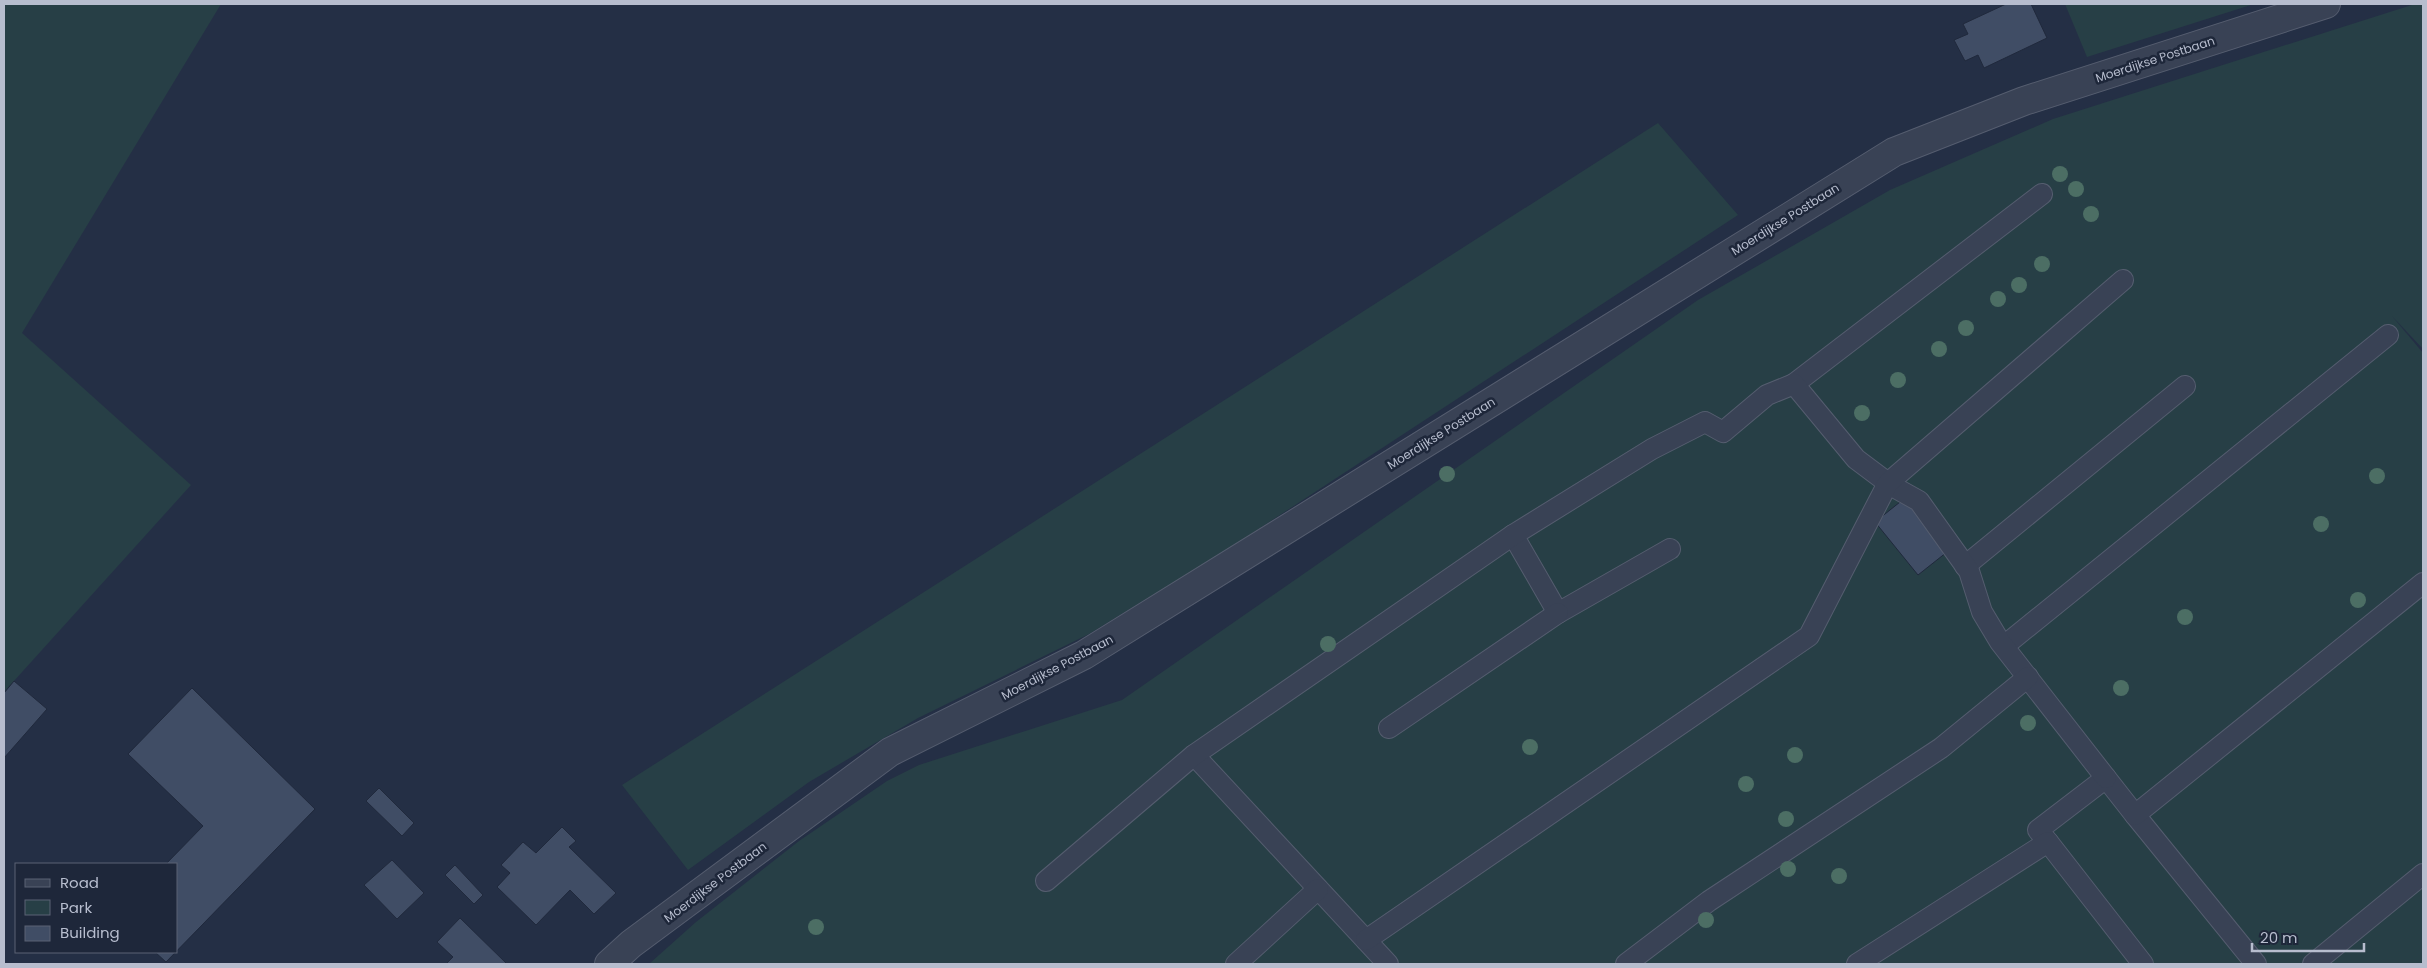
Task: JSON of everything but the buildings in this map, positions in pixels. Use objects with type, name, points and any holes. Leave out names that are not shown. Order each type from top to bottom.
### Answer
[{"type":"street","name":"Moerdijkse Postbaan","points":[[609,964],[631,944],[890,752],[1084,655],[1894,152],[2024,100],[2326,4]]},
{"type":"lane","points":[[1046,881],[1194,755],[1513,535],[1652,449],[1705,422],[1723,432],[1767,395],[1794,384],[2042,194]]},
{"type":"lane","points":[[1366,940],[1808,636],[1888,483],[2123,280]]},
{"type":"lane","points":[[2004,646],[2388,335]]},
{"type":"lane","points":[[1794,384],[1856,459],[1888,483],[1920,501],[1965,566],[1982,612],[2004,646],[2135,815],[2256,964]]},
{"type":"lane","points":[[1965,566],[2185,386]]},
{"type":"lane","points":[[1513,535],[1558,613]]},
{"type":"lane","points":[[1389,728],[1558,613],[1670,548]]},
{"type":"lane","points":[[2135,815],[2423,583]]},
{"type":"lane","points":[[1626,964],[1710,902],[1941,748],[2028,677]]},
{"type":"lane","points":[[1194,755],[1388,964]]},
{"type":"lane","points":[[2106,778],[2038,830],[2143,964]]},
{"type":"lane","points":[[1857,964],[2048,842]]},
{"type":"lane","points":[[2313,964],[2423,874]]},
{"type":"lane","points":[[1236,964],[1318,889]]},
{"type":"green space","points":[[4,4],[221,4],[22,333],[191,485],[4,692]]},
{"type":"green space","points":[[2065,4],[2254,4],[2087,57]]},
{"type":"green space","points":[[2415,4],[2423,4],[2423,349],[2392,316],[2423,353],[2423,964],[649,964],[696,922],[799,841],[887,781],[919,765],[1122,700],[1698,300],[1890,190],[2053,119]]},
{"type":"green space","points":[[1658,123],[1738,215],[1228,549],[1089,634],[918,718],[809,782],[688,870],[622,785]]}]
